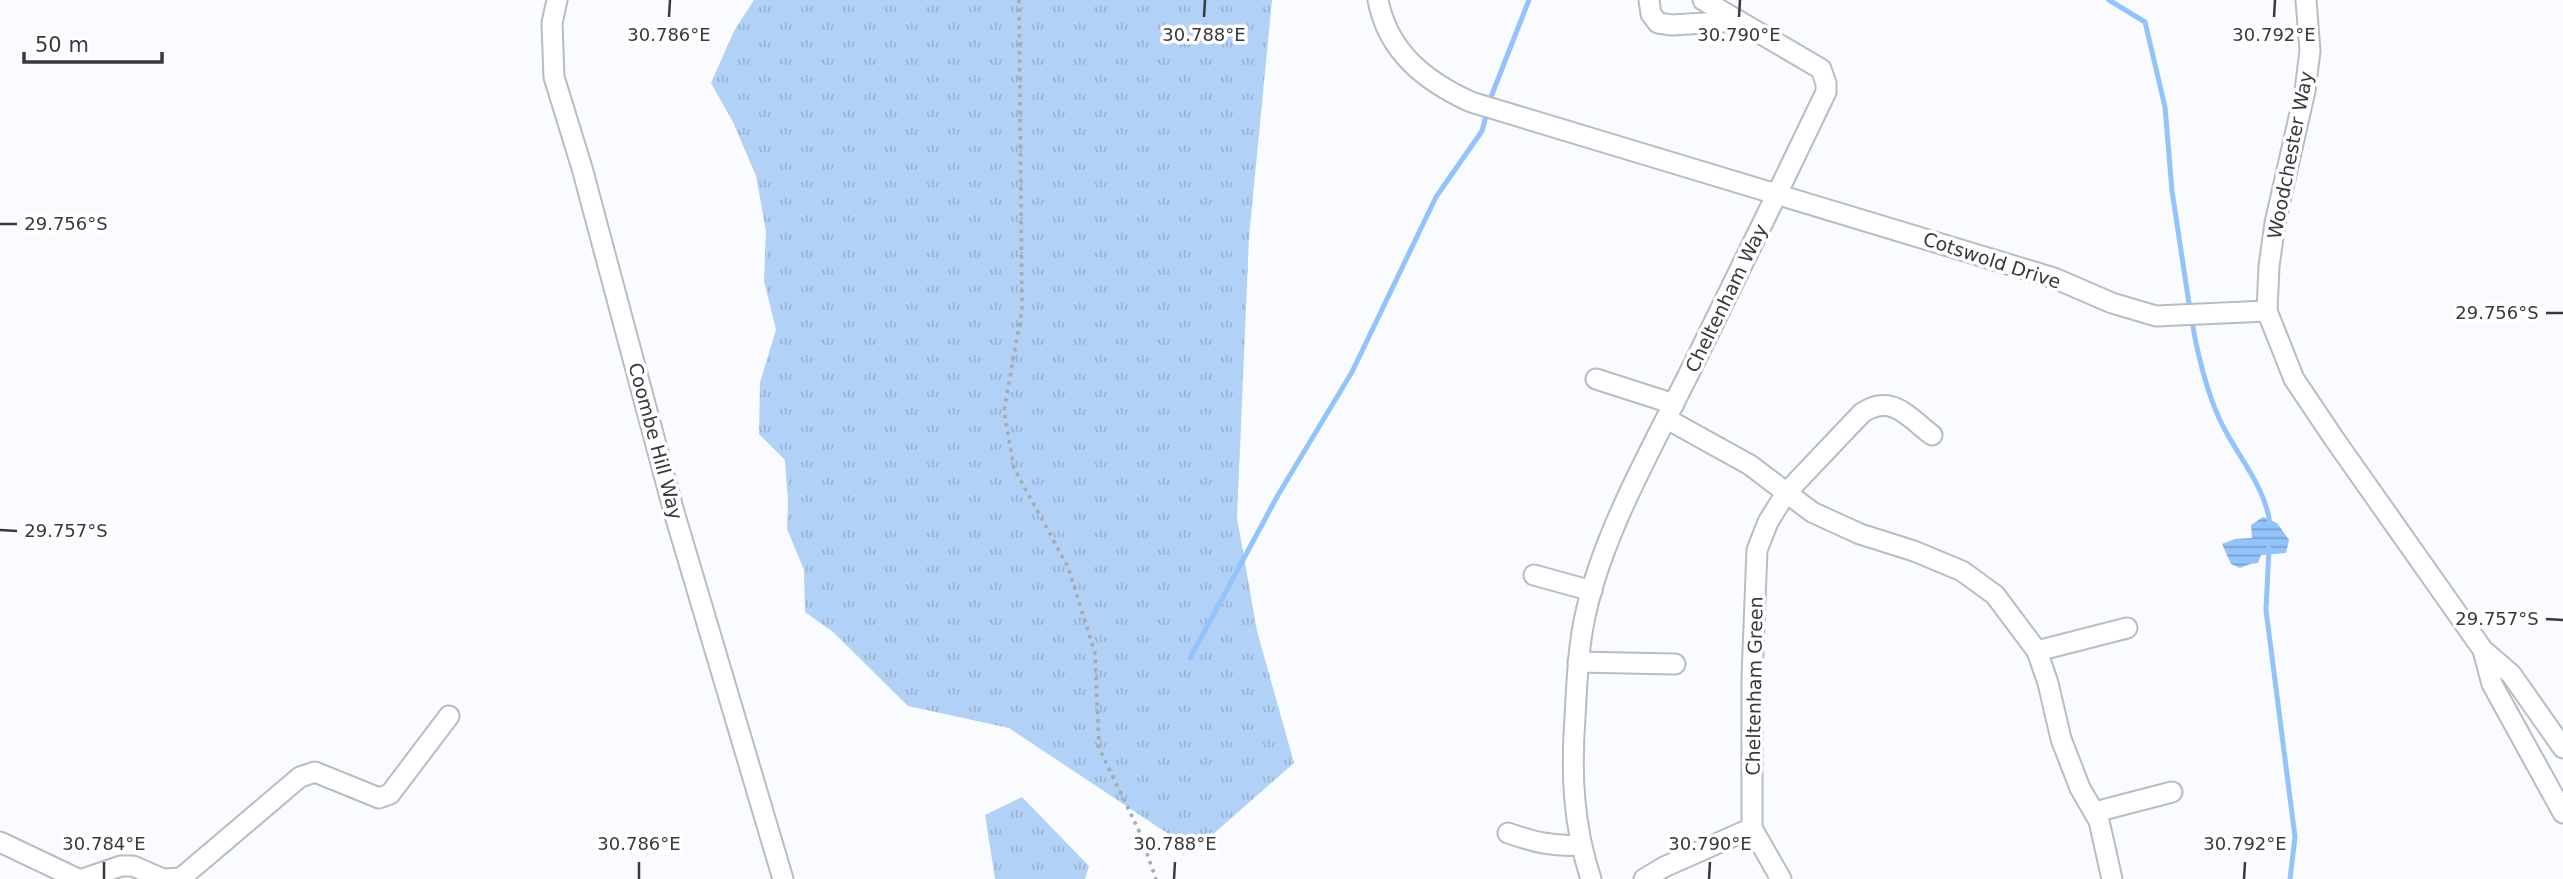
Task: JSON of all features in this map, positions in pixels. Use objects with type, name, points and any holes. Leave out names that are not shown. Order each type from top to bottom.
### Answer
[{"type":"street","name":"Coombe Hill Way","points":[[557,0],[552,23],[554,77],[582,168],[674,512],[783,879]]},
{"type":"street","name":"Cotswold Drive","points":[[1378,0],[1390,33],[1411,63],[1442,89],[1471,102],[2054,278],[2138,313],[2173,316],[2267,311]]},
{"type":"street","points":[[1649,0],[1651,14],[1658,23],[1672,25],[1740,21]]},
{"type":"street","name":"Cheltenham Way","points":[[1591,879],[1574,810],[1571,764],[1578,662],[1586,611],[1600,562],[1631,491],[1826,92],[1821,69],[1703,0]]},
{"type":"street","name":"Woodchester Way","points":[[2267,311],[2275,223],[2305,91],[2310,51],[2306,0]]},
{"type":"street","points":[[2267,311],[2294,379],[2335,440],[2483,650],[2511,674],[2563,748]]},
{"type":"street","points":[[1596,379],[1671,411],[1812,512],[1860,534],[1914,551],[1962,571],[1995,594],[2037,651],[2061,739],[2080,788],[2099,821],[2112,879]]},
{"type":"street","name":"Cheltenham Green","points":[[1781,879],[1752,828],[1757,550],[1768,522],[1786,493],[1862,413],[1874,405],[1895,407],[1932,435]]},
{"type":"street","points":[[1534,575],[1592,591]]},
{"type":"street","points":[[2037,651],[2127,628]]},
{"type":"street","points":[[2483,650],[2492,684],[2563,813]]},
{"type":"street","points":[[1578,662],[1675,664]]},
{"type":"street","points":[[2513,725],[2538,709]]},
{"type":"street","points":[[0,842],[80,879],[121,866],[133,866],[163,879],[181,878],[300,777],[315,772],[379,798],[390,794],[449,716]]},
{"type":"street","points":[[2095,812],[2172,792]]},
{"type":"street","points":[[1644,879],[1664,867],[1752,828]]},
{"type":"street","points":[[1508,833],[1556,847],[1581,845]]},
{"type":"path","points":[[1018,0],[1022,310],[1004,411],[1014,468],[1068,567],[1095,653],[1099,748],[1139,831],[1156,879]]},
{"type":"green space","points":[[754,0],[1272,0],[1249,237],[1237,518],[1257,631],[1294,763],[1194,851],[1009,728],[908,706],[833,632],[805,612],[804,570],[787,529],[785,460],[759,434],[760,382],[776,330],[764,281],[766,231],[756,176],[733,122],[711,83],[734,31]]},
{"type":"green space","points":[[1022,797],[1089,866],[1085,879],[995,879],[985,815]]},
{"type":"shaded area","points":[[2263,517],[2277,523],[2289,540],[2286,553],[2261,555],[2258,563],[2240,568],[2231,564],[2222,544],[2235,539],[2252,538],[2251,525]]},
{"type":"waterway","points":[[1489,102],[1529,0]]},
{"type":"waterway","points":[[2109,0],[2145,22],[2165,107],[2172,191],[2190,310]]},
{"type":"waterway","points":[[1190,658],[1278,495],[1352,372],[1436,197],[1482,131],[1487,112]]},
{"type":"waterway","points":[[2192,320],[2202,370],[2215,408],[2256,482],[2270,524]]},
{"type":"waterway","points":[[2269,548],[2266,610],[2295,837],[2290,879]]}]
